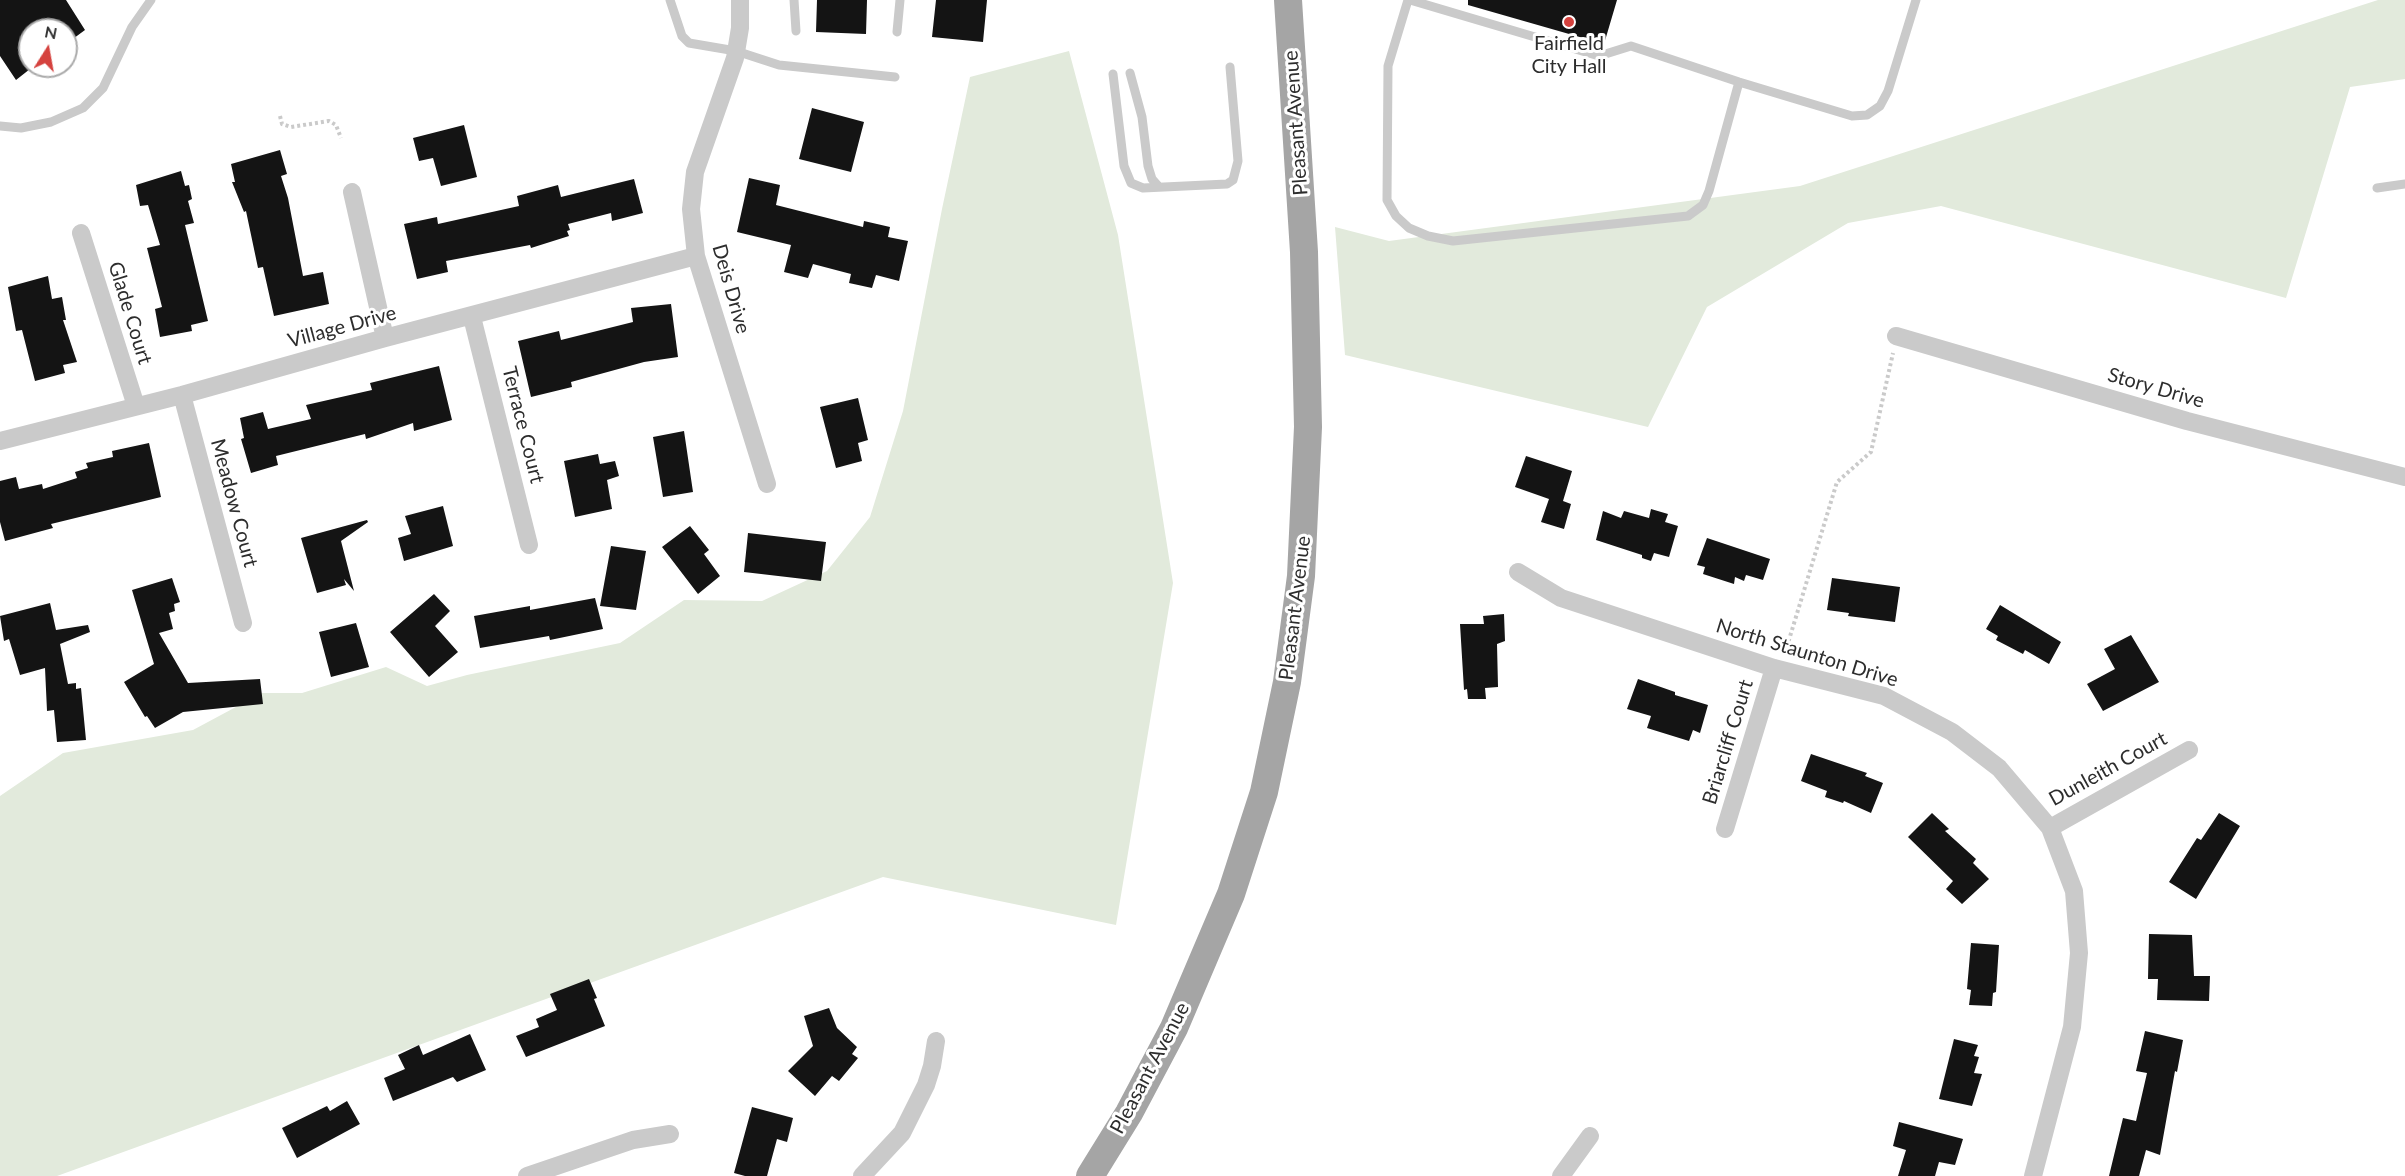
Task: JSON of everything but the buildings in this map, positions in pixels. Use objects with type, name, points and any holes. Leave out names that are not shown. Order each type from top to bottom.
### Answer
[{"type":"main road","name":"Pleasant Avenue","points":[[1090,1176],[1129,1113],[1174,1028],[1231,894],[1264,792],[1287,682],[1301,576],[1308,427],[1304,252],[1288,0]]},
{"type":"street","name":"Deis Drive","points":[[740,0],[740,28],[736,51],[724,96],[695,172],[691,209],[696,256],[766,484]]},
{"type":"street","points":[[352,192],[385,338]]},
{"type":"street","name":"Glade Court","points":[[81,233],[136,406]]},
{"type":"street","name":"Village Drive","points":[[0,441],[182,395],[385,338],[472,317],[696,256]]},
{"type":"street","name":"Terrace Court","points":[[472,317],[529,545]]},
{"type":"street","name":"Story Drive","points":[[1896,336],[2187,421],[2405,477]]},
{"type":"street","name":"Meadow Court","points":[[182,395],[243,623]]},
{"type":"street","name":"North Staunton Drive","points":[[1518,572],[1561,598],[1774,668],[1884,696],[1952,732],[1999,768],[2050,828],[2074,891],[2079,953],[2072,1027],[2033,1176]]},
{"type":"street","name":"Briarcliff Court","points":[[1725,829],[1774,668]]},
{"type":"street","name":"Dunleith Court","points":[[2050,828],[2189,750]]},
{"type":"street","points":[[862,1176],[902,1133],[926,1085],[936,1041]]},
{"type":"street","points":[[527,1176],[633,1140],[670,1134]]},
{"type":"street","points":[[1561,1176],[1590,1136]]},
{"type":"lane","points":[[0,126],[21,128],[51,122],[82,108],[103,88],[132,27],[151,0]]},
{"type":"lane","points":[[670,0],[682,36],[689,43],[736,51],[779,65],[896,77]]},
{"type":"lane","points":[[794,0],[796,31]]},
{"type":"lane","points":[[897,32],[900,0]]},
{"type":"lane","points":[[1739,82],[1709,191],[1703,205],[1688,216],[1452,242],[1409,228],[1396,216],[1387,200],[1388,66],[1409,0],[1599,56],[1631,46],[1852,116],[1867,115],[1880,106],[1888,90],[1916,0]]},
{"type":"lane","points":[[1113,74],[1124,166],[1131,183],[1143,188],[1227,184],[1233,180],[1238,161],[1230,67]]},
{"type":"lane","points":[[1130,73],[1142,117],[1148,166],[1152,179],[1159,187]]},
{"type":"lane","points":[[2378,188],[2405,184]]},
{"type":"path","points":[[280,116],[282,124],[291,127],[328,122],[336,125],[341,138]]},
{"type":"path","points":[[1774,668],[1786,652],[1836,482],[1871,452],[1896,336]]},
{"type":"shaded area","points":[[2378,0],[2405,0],[2405,79],[2350,87],[2286,298],[1941,206],[1848,223],[1707,307],[1648,427],[1345,355],[1335,227],[1389,241],[1800,186]]},
{"type":"shaded area","points":[[1069,51],[1118,235],[1173,583],[1116,925],[883,877],[57,1176],[0,1176],[0,796],[63,753],[193,730],[262,693],[302,693],[386,667],[427,686],[467,675],[620,643],[684,600],[762,601],[827,571],[870,517],[903,411],[970,77]]},
{"type":"place","name":"Fairfield City Hall","points":[[1569,22]]}]
